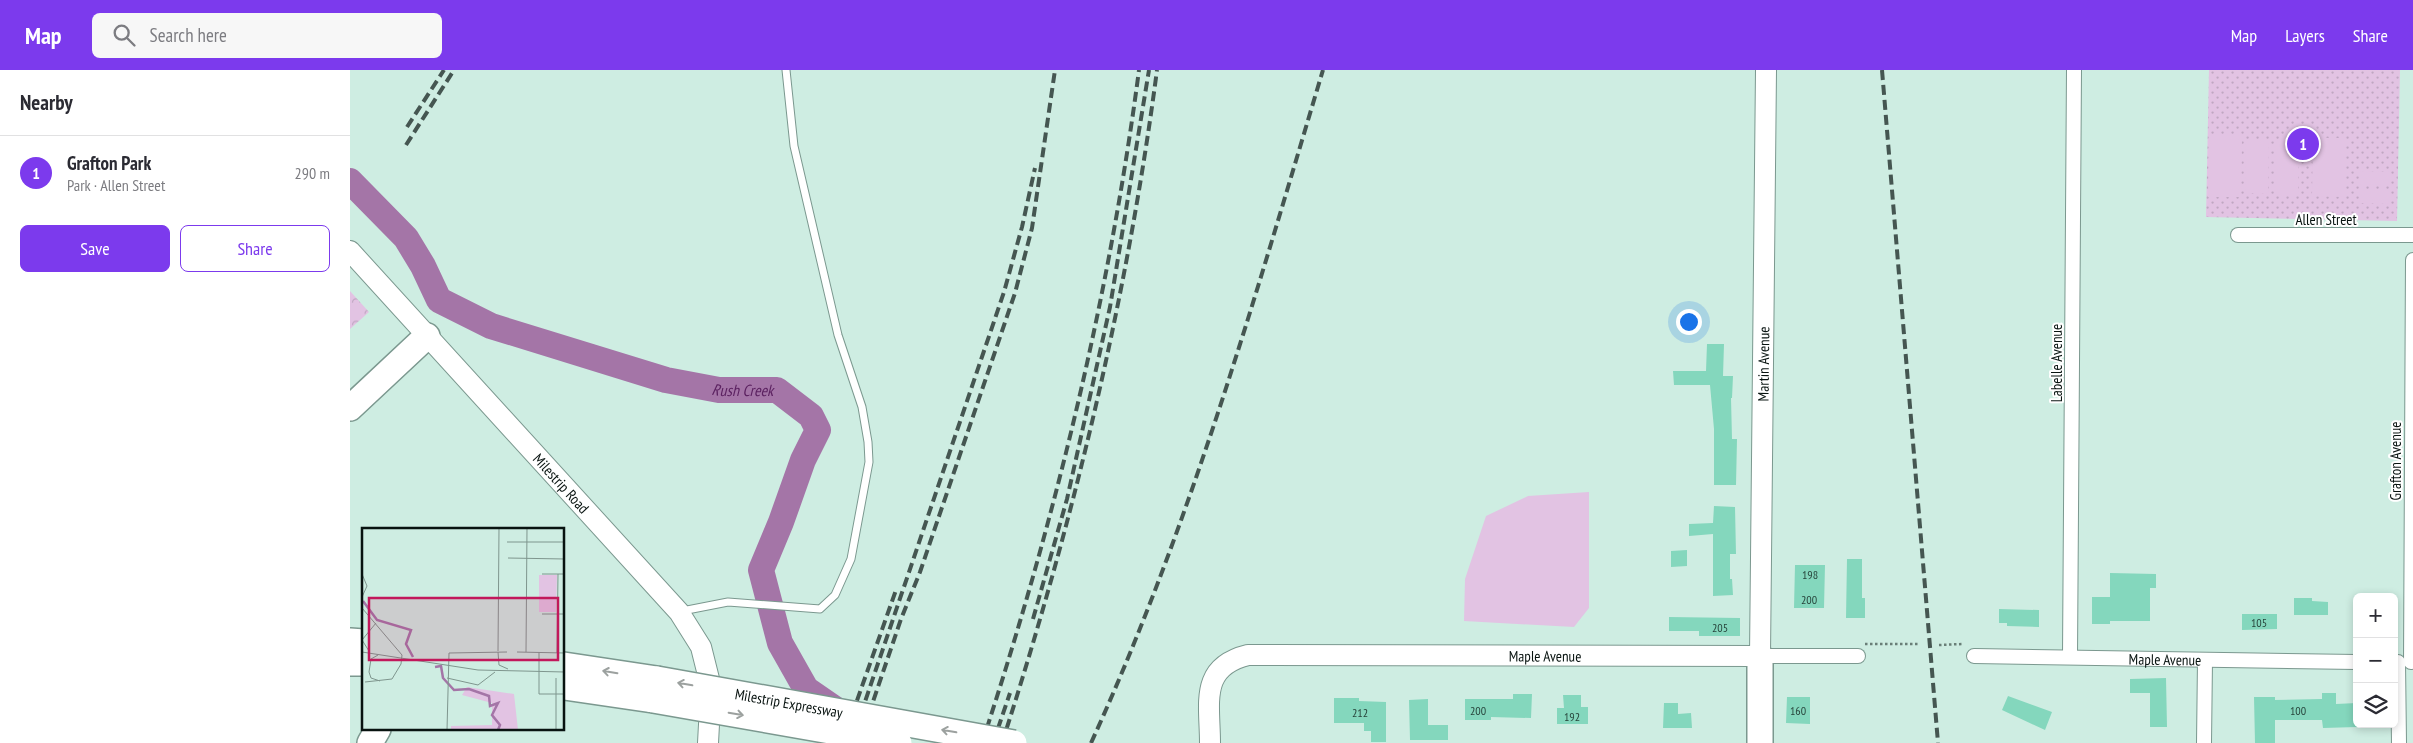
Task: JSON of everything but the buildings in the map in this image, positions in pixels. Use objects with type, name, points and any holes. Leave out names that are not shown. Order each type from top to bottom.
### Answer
[{"type":"highway","points":[[350,390],[423,330]]},
{"type":"highway","points":[[350,408],[423,330]]},
{"type":"highway","points":[[354,645],[362,660]]},
{"type":"highway","points":[[1760,656],[1760,743]]},
{"type":"highway","name":"Milestrip Expressway","points":[[565,666],[655,690],[898,743]]},
{"type":"highway","name":"Milestrip Expressway","points":[[565,687],[655,690],[1014,743]]},
{"type":"highway","points":[[370,743],[377,730]]},
{"type":"street","name":"Martin Avenue","points":[[1760,656],[1766,70]]},
{"type":"street","name":"Labelle Avenue","points":[[2070,656],[2074,70]]},
{"type":"street","name":"Allen Street","points":[[2238,236],[2413,235]]},
{"type":"street","name":"Milestrip Road","points":[[350,251],[679,612],[700,647],[711,687],[708,743]]},
{"type":"street","name":"Grafton Avenue","points":[[2399,743],[2404,662],[2413,260]]},
{"type":"street","name":"Maple Avenue","points":[[1210,743],[1210,684],[1221,667],[1232,659],[1248,655],[1858,656]]},
{"type":"street","name":"Maple Avenue","points":[[1974,656],[2070,656],[2353,662]]},
{"type":"street","points":[[2204,743],[2205,660]]},
{"type":"lane","points":[[679,612],[728,602],[759,602],[820,609],[835,595],[850,559],[869,462],[862,407],[838,335],[794,146],[786,70]]},
{"type":"path","points":[[1939,645],[1962,644]]},
{"type":"green space","points":[[2209,70],[2400,70],[2397,221],[2206,217]]},
{"type":"green space","points":[[2209,136],[2242,136],[2241,197],[2208,197]]},
{"type":"green space","points":[[2313,138],[2346,138],[2346,197],[2312,196]]},
{"type":"green space","points":[[2246,141],[2269,141],[2268,194],[2245,193]]},
{"type":"green space","points":[[2275,141],[2299,141],[2298,194],[2275,194]]},
{"type":"green space","points":[[2360,171],[2389,172],[2389,185],[2360,184]]},
{"type":"green space","points":[[2360,190],[2389,190],[2389,204],[2359,203]]},
{"type":"green space","points":[[350,291],[369,312],[350,329]]},
{"type":"green space","points":[[1589,492],[1589,608],[1574,627],[1464,621],[1465,579],[1486,516],[1528,496]]},
{"type":"waterway","name":"Rush Creek","points":[[350,181],[406,238],[423,266],[439,300],[491,326],[666,380],[719,390],[777,390],[811,416],[818,430],[803,460],[781,522],[761,570],[780,643],[806,689],[835,709]]},
{"type":"railway","points":[[407,127],[444,70]]},
{"type":"railway","points":[[406,145],[454,70]]},
{"type":"railway","points":[[859,743],[901,619],[920,572],[1015,293],[1032,228],[1055,70]]},
{"type":"railway","points":[[982,743],[1033,578],[1076,410],[1112,241],[1127,156],[1139,70]]},
{"type":"railway","points":[[1033,619],[1067,499],[1110,307],[1149,70]]},
{"type":"railway","points":[[1002,743],[1052,577],[1095,410],[1130,241],[1145,156],[1157,70]]},
{"type":"railway","points":[[1091,743],[1127,661],[1159,579],[1219,411],[1323,70]]},
{"type":"railway","points":[[1882,70],[1938,743]]},
{"type":"railway","points":[[851,743],[1004,292],[1022,227],[1035,168]]},
{"type":"railway","points":[[842,743],[896,590]]},
{"type":"railway","points":[[993,743],[1010,693]]},
{"type":"place","name":"Grafton Park","points":[[2303,144]]}]
